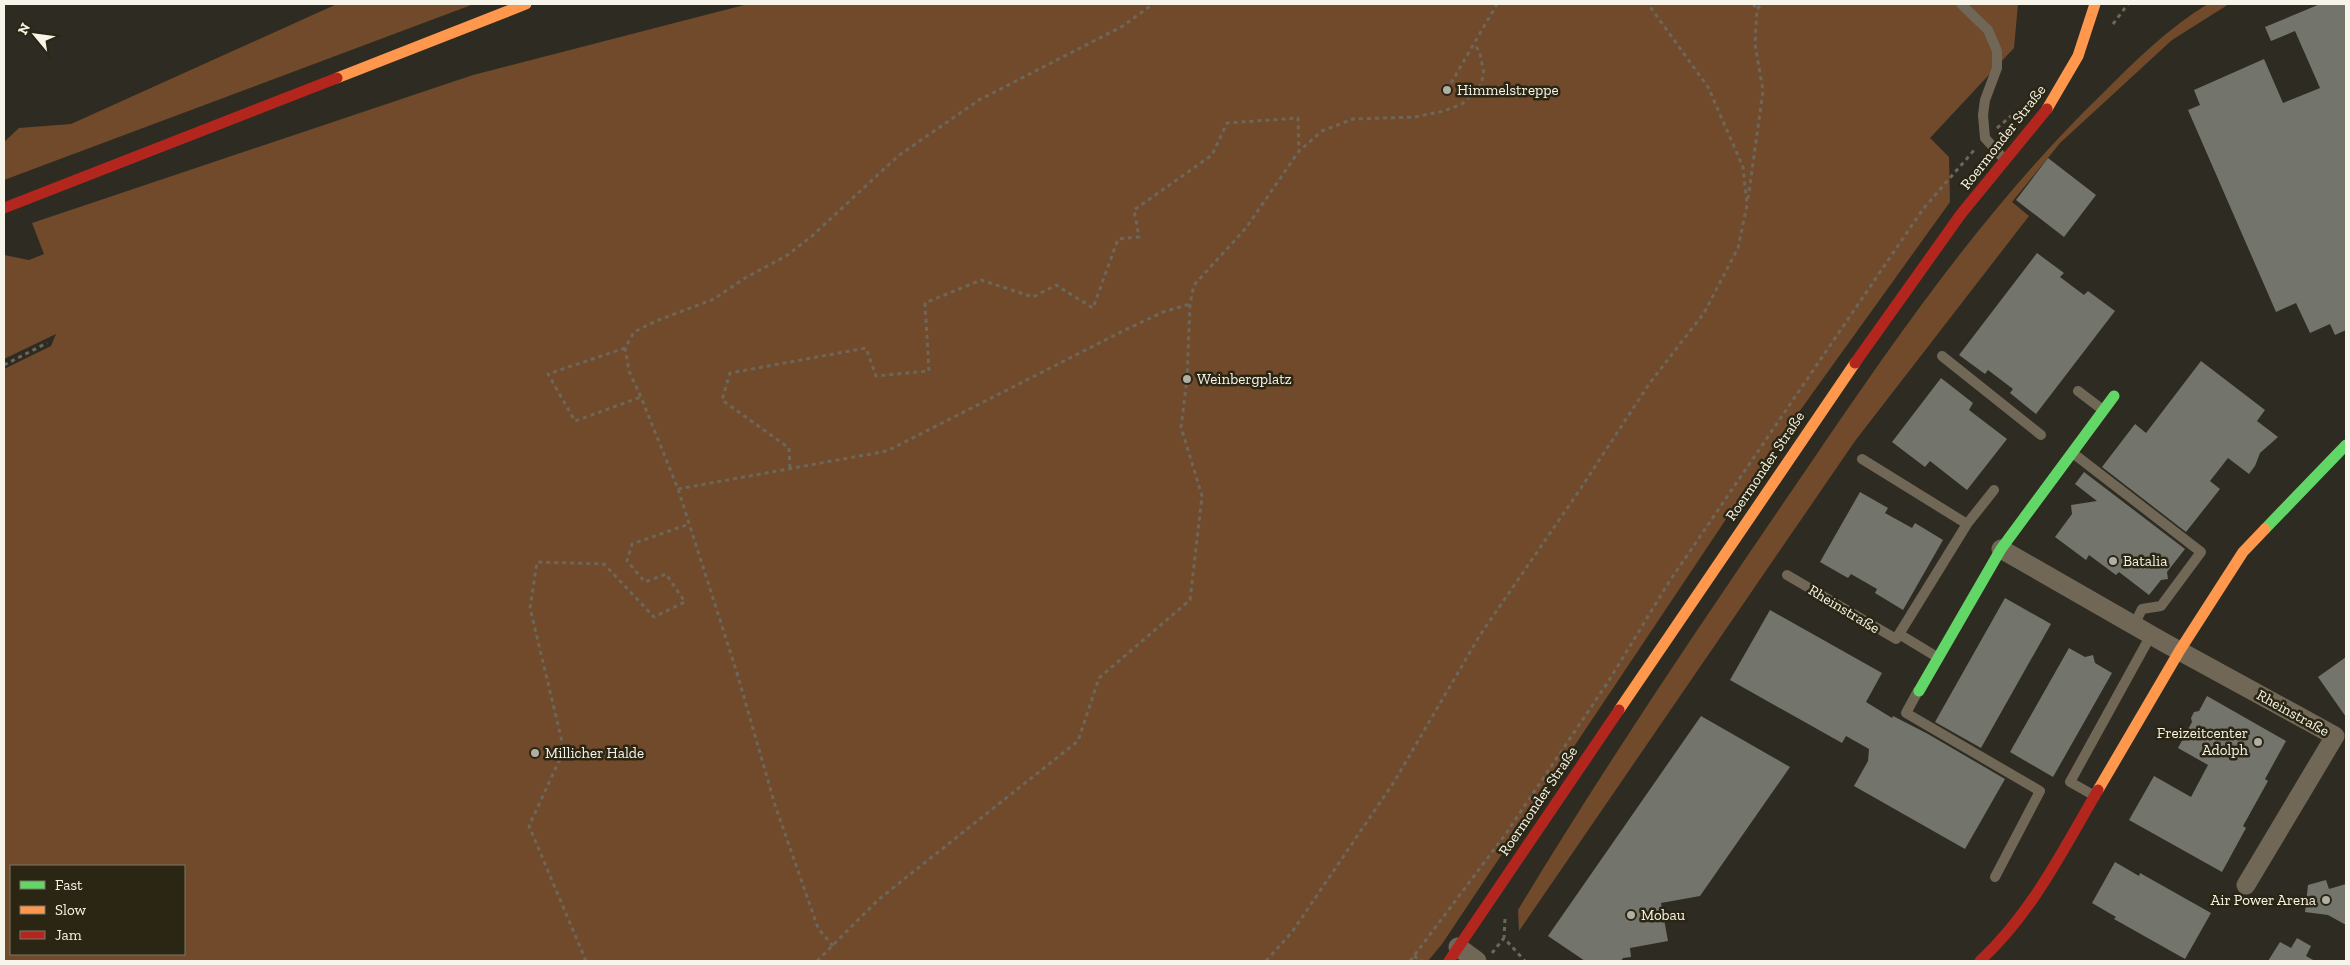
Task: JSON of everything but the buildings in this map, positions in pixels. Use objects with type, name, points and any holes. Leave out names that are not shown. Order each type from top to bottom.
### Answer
[{"type":"main road","points":[[4,208],[526,4]]},
{"type":"main road","name":"Roermonder Straße","points":[[1453,954],[1870,340],[1931,254],[2053,102],[2078,56],[2095,4]]},
{"type":"main road","points":[[1919,691],[2000,549],[2114,396]]},
{"type":"main road","points":[[1980,961],[1994,948],[2036,899],[2180,650],[2243,552],[2346,445]]},
{"type":"street","name":"Rheinstraße","points":[[2000,549],[2335,736],[2246,886]]},
{"type":"street","points":[[1453,954],[1483,958]]},
{"type":"lane","points":[[1961,4],[1988,30],[1996,51],[1998,68],[1985,100],[1983,115],[1985,138],[2005,160]]},
{"type":"lane","points":[[1942,356],[2041,435]]},
{"type":"lane","points":[[2078,390],[2104,410]]},
{"type":"lane","points":[[2072,452],[2201,552],[2161,606],[2142,610],[2134,625]]},
{"type":"lane","points":[[1862,459],[1967,524]]},
{"type":"lane","name":"Rheinstraße","points":[[1787,575],[1896,640],[1967,524],[1994,490]]},
{"type":"lane","name":"Rheinstraße","points":[[1899,634],[1938,657]]},
{"type":"lane","points":[[2096,797],[2070,782],[2151,635]]},
{"type":"lane","points":[[1919,691],[1906,712],[2040,791],[1996,877]]},
{"type":"path","points":[[833,946],[818,928],[775,805],[737,673],[678,489],[641,396],[628,371],[625,348],[634,332],[656,321],[714,299],[745,278],[786,256],[812,236],[898,156],[978,100],[1123,26],[1153,4]]},
{"type":"path","points":[[1447,90],[1497,4]]},
{"type":"path","points":[[1648,4],[1708,87],[1743,167],[1747,205]]},
{"type":"path","points":[[1753,4],[1757,9]]},
{"type":"path","points":[[1266,961],[1292,932],[1394,782],[1480,635],[1579,491],[1649,384],[1704,313],[1738,248],[1747,205],[1762,91],[1755,44],[1757,9],[1762,4]]},
{"type":"path","points":[[817,961],[879,899],[1078,741],[1099,678],[1190,600],[1202,496],[1182,427],[1187,379],[1190,304],[1194,285],[1246,228],[1299,151],[1322,131],[1353,119],[1414,117],[1444,111],[1462,104],[1480,86],[1484,74],[1480,53],[1474,43]]},
{"type":"path","points":[[1410,961],[1505,835],[1608,682],[1669,582],[1923,209],[1985,138],[2012,114]]},
{"type":"path","points":[[790,468],[789,448],[722,400],[730,373],[866,348],[876,376],[929,371],[925,303],[981,280],[1033,297],[1056,285],[1093,308],[1118,239],[1139,237],[1134,210],[1212,155],[1228,122],[1298,118],[1299,151]]},
{"type":"path","points":[[678,489],[887,451],[1129,328],[1163,312],[1190,304]]},
{"type":"path","points":[[4,365],[47,343]]},
{"type":"path","points":[[625,348],[548,374],[575,421],[641,396]]},
{"type":"path","points":[[586,961],[529,826],[564,750],[530,608],[537,562],[604,564],[654,617],[685,602],[666,574],[645,582],[627,561],[632,544],[689,524]]},
{"type":"path","points":[[1483,958],[1504,938],[1525,961]]},
{"type":"path","points":[[1414,956],[1422,961]]},
{"type":"shaded area","points":[[337,4],[474,4],[4,180],[4,142],[19,128],[71,124]]},
{"type":"shaded area","points":[[748,4],[2018,4],[2014,48],[1930,138],[1949,157],[1950,202],[1781,437],[1442,944],[1428,961],[4,961],[4,369],[51,346],[56,334],[4,359],[4,255],[29,260],[44,254],[32,223],[473,75]]},
{"type":"shaded area","points":[[2208,4],[2229,4],[2172,40],[2060,143],[2012,202],[2029,216],[1855,441],[1519,931],[1518,910],[1552,854],[1733,577],[1910,320],[1983,226],[2061,136],[2153,45],[2179,23]]},
{"type":"traffic: fast","points":[[1919,691],[2001,549],[2114,396]]},
{"type":"traffic: fast","points":[[2265,529],[2346,445]]},
{"type":"traffic: slow","points":[[337,78],[526,4]]},
{"type":"traffic: slow","points":[[2047,109],[2078,56],[2095,4]]},
{"type":"traffic: slow","points":[[1619,710],[1855,363]]},
{"type":"traffic: slow","points":[[2098,790],[2180,650],[2243,552],[2265,529]]},
{"type":"traffic: jam","points":[[4,208],[337,78]]},
{"type":"traffic: jam","points":[[1855,363],[1961,214],[2047,109]]},
{"type":"traffic: jam","points":[[1449,961],[1619,710]]},
{"type":"traffic: jam","points":[[1980,961],[1999,942],[2031,902],[2098,790]]},
{"type":"place","name":"Himmelstreppe","points":[[1447,90]]},
{"type":"place","name":"Weinbergplatz","points":[[1187,379]]},
{"type":"place","name":"Batalia","points":[[2113,561]]},
{"type":"place","name":"Freizeitcenter Adolph","points":[[2258,742]]},
{"type":"place","name":"Millicher Halde","points":[[535,753]]},
{"type":"place","name":"Air Power Arena","points":[[2326,900]]},
{"type":"place","name":"Mobau","points":[[1631,915]]}]
